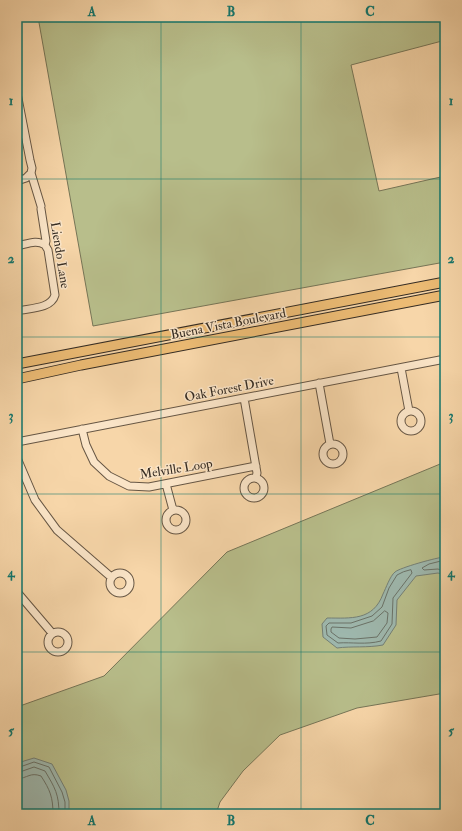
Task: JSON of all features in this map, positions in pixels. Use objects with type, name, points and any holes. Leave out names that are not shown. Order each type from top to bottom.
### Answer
[{"type":"main road","name":"Buena Vista Boulevard","points":[[17,364],[445,282]]},
{"type":"main road","name":"Buena Vista Boulevard","points":[[17,379],[89,363],[445,295]]},
{"type":"street","name":"Liendo Lane","points":[[17,93],[32,168],[31,173],[41,208],[46,241],[45,245],[48,250],[55,289],[55,295],[51,303],[17,311]]},
{"type":"street","points":[[17,180],[26,178],[31,173]]},
{"type":"street","points":[[17,246],[36,242],[41,242],[45,245]]},
{"type":"street","name":"Oak Forest Drive","points":[[17,442],[445,359]]},
{"type":"street","points":[[401,368],[409,411]]},
{"type":"street","points":[[319,383],[330,444]]},
{"type":"street","points":[[244,398],[256,466],[256,477]]},
{"type":"street","name":"Melville Loop","points":[[82,429],[86,445],[94,462],[109,476],[129,486],[149,487],[256,466]]},
{"type":"street","points":[[17,458],[35,500],[57,530],[111,577]]},
{"type":"street","points":[[166,484],[173,510]]},
{"type":"street","points":[[17,592],[52,633]]},
{"type":"green space","points":[[38,17],[445,17],[445,56],[442,41],[351,65],[379,191],[445,176],[445,262],[93,326]]},
{"type":"green space","points":[[445,462],[445,693],[357,708],[280,735],[243,771],[220,802],[216,814],[17,814],[17,707],[104,676],[227,552]]},
{"type":"water","points":[[445,557],[445,575],[438,573],[416,576],[397,600],[396,625],[383,645],[337,648],[323,637],[322,624],[327,618],[353,618],[373,609],[379,603],[393,574],[398,570]]},
{"type":"water","points":[[34,758],[52,764],[66,790],[69,801],[69,814],[17,814],[17,764]]}]
